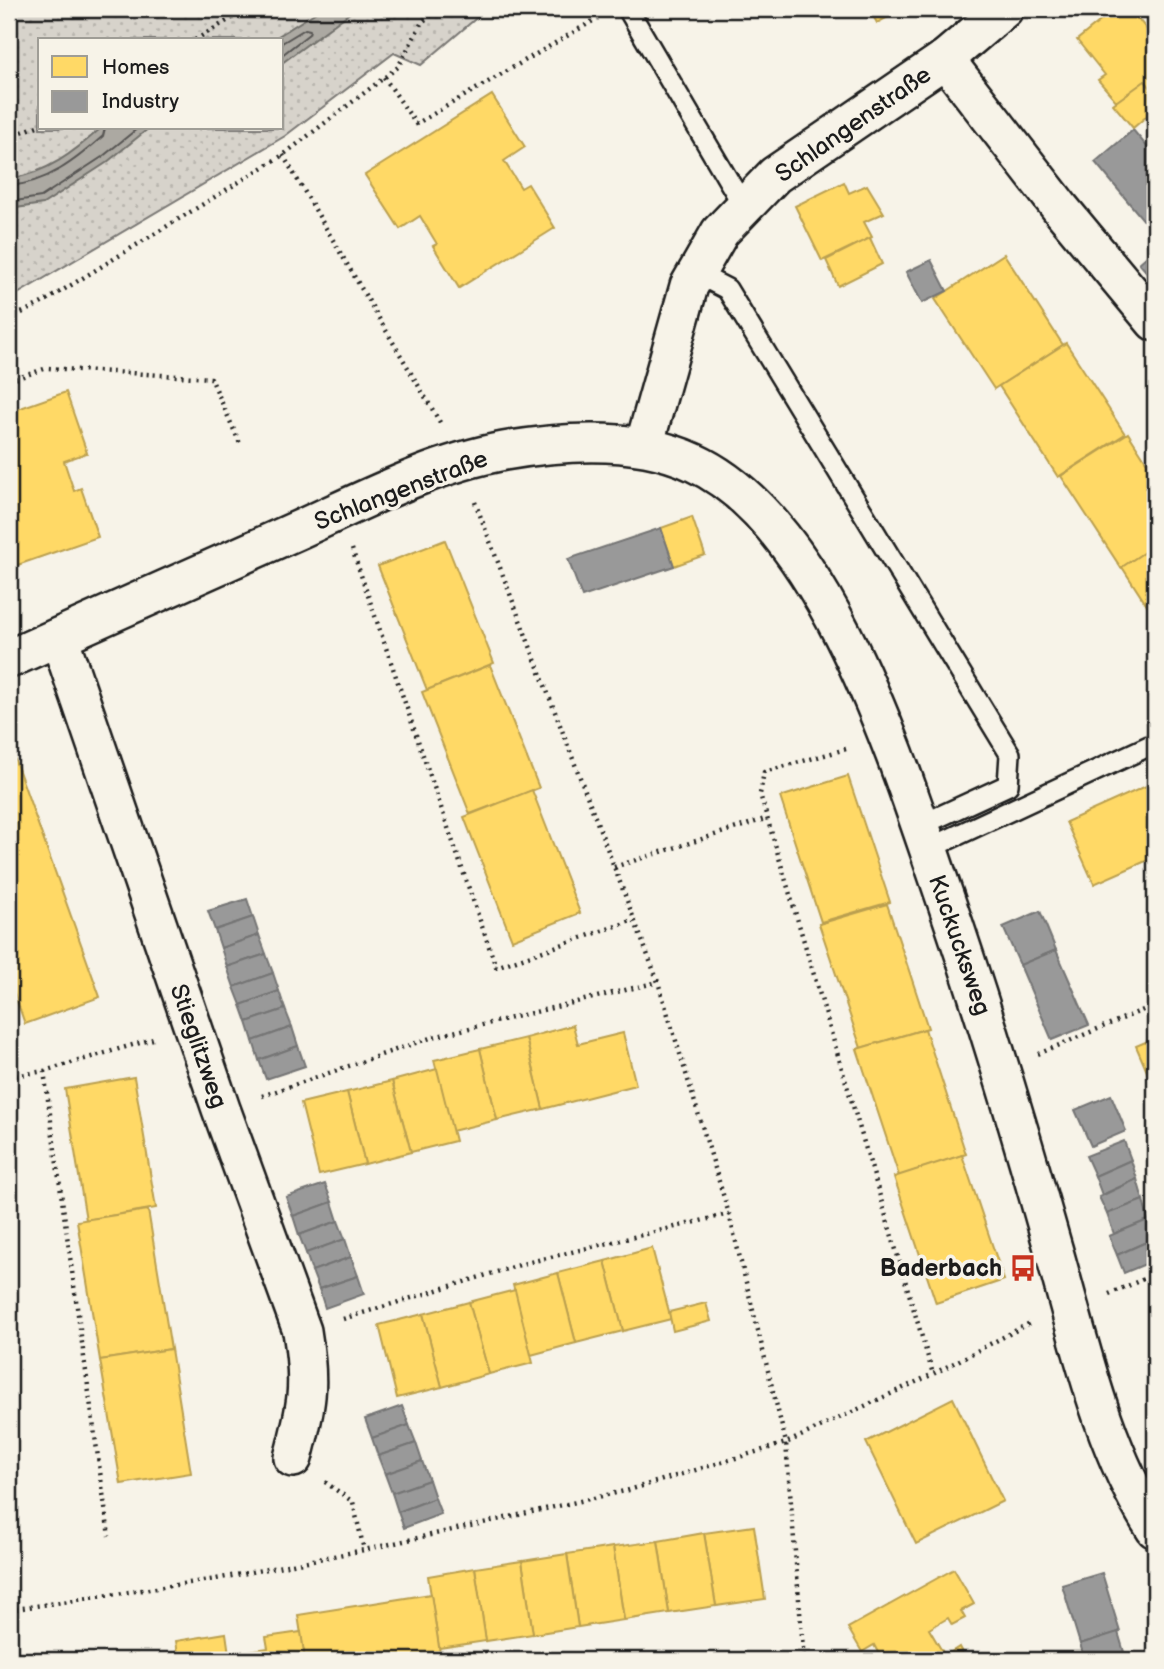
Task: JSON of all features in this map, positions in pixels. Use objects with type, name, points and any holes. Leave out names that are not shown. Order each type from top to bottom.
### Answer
[{"type":"street","name":"Schlangenstraße","points":[[9,659],[339,512],[460,464],[502,452],[552,445],[644,446],[689,286],[720,232],[775,175],[945,59],[1004,9]]},
{"type":"street","name":"Schlangenstraße","points":[[945,59],[1060,209],[1155,322]]},
{"type":"street","name":"Kuckucksweg","points":[[644,446],[693,461],[717,476],[775,529],[800,561],[840,627],[924,837],[1002,1069],[1071,1311],[1107,1425],[1145,1513],[1155,1529]]},
{"type":"street","name":"Stieglitzweg","points":[[59,637],[221,1109],[302,1331],[308,1368],[308,1400],[293,1458]]},
{"type":"lane","points":[[629,11],[744,207]]},
{"type":"lane","points":[[696,273],[727,289],[1010,754],[1008,785],[924,837]]},
{"type":"lane","points":[[924,837],[1155,744]]},
{"type":"path","points":[[198,38],[247,9]]},
{"type":"path","points":[[9,319],[42,303],[283,155],[398,67],[422,22],[439,9]]},
{"type":"path","points":[[384,77],[416,124],[593,19],[629,11]]},
{"type":"path","points":[[9,137],[38,126]]},
{"type":"path","points":[[283,155],[447,433],[658,982],[729,1214],[786,1443],[804,1660]]},
{"type":"path","points":[[9,381],[47,368],[211,378],[241,446]]},
{"type":"path","points":[[339,512],[496,967],[634,920]]},
{"type":"path","points":[[887,739],[764,772],[760,794],[765,819],[933,1374]]},
{"type":"path","points":[[614,867],[765,819]]},
{"type":"path","points":[[221,1109],[433,1037],[658,982]]},
{"type":"path","points":[[1002,1069],[1155,1005]]},
{"type":"path","points":[[9,1077],[44,1071],[193,1027]]},
{"type":"path","points":[[44,1071],[109,1536]]},
{"type":"path","points":[[302,1331],[526,1263],[729,1214]]},
{"type":"path","points":[[9,1610],[216,1579],[364,1550],[629,1490],[786,1443],[933,1374],[1031,1322],[1071,1311],[1155,1275]]},
{"type":"path","points":[[293,1458],[353,1502],[364,1550]]},
{"type":"shaded area","points":[[9,9],[487,9],[421,65],[394,53],[285,136],[9,299]]},
{"type":"water","points":[[321,9],[355,9],[284,62],[284,38],[275,38]]},
{"type":"water","points":[[99,130],[147,130],[106,163],[43,204],[9,209],[9,179],[47,167],[80,146]]},
{"type":"building: Homes","points":[[869,9],[903,9],[877,23]]},
{"type":"building: Homes","points":[[1115,9],[1130,9],[1155,39],[1155,93],[1145,81],[1117,102],[1098,80],[1105,75],[1077,40]]},
{"type":"building: Homes","points":[[1145,81],[1155,93],[1155,109],[1133,128],[1113,104]]},
{"type":"building: Homes","points":[[492,95],[525,147],[504,161],[521,188],[528,184],[555,228],[459,288],[433,246],[437,244],[420,216],[400,229],[365,175]]},
{"type":"building: Homes","points":[[844,182],[849,193],[867,185],[884,213],[864,222],[872,237],[822,261],[795,206]]},
{"type":"building: Homes","points":[[870,238],[882,264],[838,286],[826,260]]},
{"type":"building: Homes","points":[[1004,254],[1063,345],[994,389],[935,299]]},
{"type":"building: Homes","points":[[1066,343],[1125,434],[1058,477],[999,386]]},
{"type":"building: Homes","points":[[66,392],[87,453],[64,461],[74,491],[81,488],[98,537],[9,568],[9,412]]},
{"type":"building: Homes","points":[[1128,433],[1155,475],[1155,545],[1121,568],[1061,476]]},
{"type":"building: Homes","points":[[692,517],[705,555],[674,566],[661,528]]},
{"type":"building: Homes","points":[[445,540],[494,663],[427,690],[378,566]]},
{"type":"building: Homes","points":[[1155,545],[1155,618],[1122,567]]},
{"type":"building: Homes","points":[[490,665],[539,788],[470,814],[422,692]]},
{"type":"building: Homes","points":[[11,749],[100,997],[25,1024],[9,978]]},
{"type":"building: Homes","points":[[848,776],[890,902],[821,922],[780,797]]},
{"type":"building: Homes","points":[[1155,782],[1155,857],[1094,884],[1066,822]]},
{"type":"building: Homes","points":[[532,790],[580,913],[512,940],[464,817]]},
{"type":"building: Homes","points":[[887,904],[928,1028],[861,1048],[819,924]]},
{"type":"building: Homes","points":[[573,1025],[578,1044],[623,1033],[636,1085],[543,1109],[526,1038]]},
{"type":"building: Homes","points":[[925,1029],[966,1154],[899,1176],[857,1049]]},
{"type":"building: Homes","points":[[526,1038],[543,1109],[497,1120],[480,1049]]},
{"type":"building: Homes","points":[[1155,1038],[1155,1090],[1136,1046]]},
{"type":"building: Homes","points":[[480,1049],[497,1120],[452,1131],[434,1060]]},
{"type":"building: Homes","points":[[437,1069],[455,1141],[411,1152],[392,1081]]},
{"type":"building: Homes","points":[[134,1077],[156,1208],[86,1220],[65,1089]]},
{"type":"building: Homes","points":[[392,1081],[411,1152],[365,1164],[347,1092]]},
{"type":"building: Homes","points":[[347,1092],[365,1164],[319,1175],[301,1103]]},
{"type":"building: Homes","points":[[962,1155],[1004,1280],[936,1303],[894,1177]]},
{"type":"building: Homes","points":[[148,1210],[171,1349],[100,1360],[77,1221]]},
{"type":"building: Homes","points":[[652,1248],[671,1319],[623,1331],[605,1261]]},
{"type":"building: Homes","points":[[605,1261],[623,1331],[576,1343],[558,1273]]},
{"type":"building: Homes","points":[[558,1273],[576,1343],[531,1355],[513,1285]]},
{"type":"building: Homes","points":[[515,1290],[533,1363],[489,1374],[469,1302]]},
{"type":"building: Homes","points":[[469,1302],[489,1374],[442,1387],[423,1314]]},
{"type":"building: Homes","points":[[706,1303],[711,1321],[673,1331],[669,1312]]},
{"type":"building: Homes","points":[[423,1314],[442,1387],[397,1398],[379,1325]]},
{"type":"building: Homes","points":[[171,1349],[191,1473],[121,1484],[100,1360]]},
{"type":"building: Homes","points":[[953,1398],[1003,1501],[916,1544],[866,1442]]},
{"type":"building: Homes","points":[[754,1526],[765,1599],[716,1606],[704,1533]]},
{"type":"building: Homes","points":[[704,1533],[716,1606],[669,1613],[658,1541]]},
{"type":"building: Homes","points":[[658,1541],[669,1613],[624,1620],[613,1547]]},
{"type":"building: Homes","points":[[613,1547],[624,1620],[578,1627],[567,1554]]},
{"type":"building: Homes","points":[[567,1554],[578,1627],[533,1634],[522,1561]]},
{"type":"building: Homes","points":[[522,1561],[533,1634],[486,1641],[475,1568]]},
{"type":"building: Homes","points":[[475,1568],[486,1641],[439,1648],[428,1576]]},
{"type":"building: Homes","points":[[954,1569],[974,1604],[961,1611],[965,1618],[952,1625],[948,1618],[929,1629],[945,1656],[959,1647],[966,1660],[882,1660],[874,1645],[862,1652],[848,1628]]},
{"type":"building: Homes","points":[[431,1594],[441,1660],[305,1660],[298,1615]]},
{"type":"building: Homes","points":[[301,1632],[305,1660],[179,1660],[176,1641],[226,1633],[229,1654],[268,1648],[266,1637]]},
{"type":"building: Homes","points":[[137,1655],[138,1660],[104,1660]]},
{"type":"building: Industry","points":[[1133,130],[1155,156],[1155,234],[1095,162]]},
{"type":"building: Industry","points":[[1155,249],[1155,282],[1139,263]]},
{"type":"building: Industry","points":[[931,260],[947,291],[922,303],[906,272]]},
{"type":"building: Industry","points":[[661,528],[674,566],[582,597],[568,559]]},
{"type":"building: Industry","points":[[247,899],[253,917],[215,930],[208,911]]},
{"type":"building: Industry","points":[[1040,911],[1056,950],[1020,965],[1003,927]]},
{"type":"building: Industry","points":[[253,917],[259,935],[221,948],[215,930]]},
{"type":"building: Industry","points":[[259,935],[266,954],[227,967],[221,948]]},
{"type":"building: Industry","points":[[1056,950],[1089,1025],[1052,1040],[1020,965]]},
{"type":"building: Industry","points":[[266,954],[273,973],[234,987],[227,967]]},
{"type":"building: Industry","points":[[273,973],[279,991],[241,1005],[234,987]]},
{"type":"building: Industry","points":[[279,991],[285,1009],[247,1022],[241,1005]]},
{"type":"building: Industry","points":[[285,1009],[292,1027],[253,1041],[247,1022]]},
{"type":"building: Industry","points":[[292,1027],[298,1046],[259,1060],[253,1041]]},
{"type":"building: Industry","points":[[298,1046],[305,1066],[266,1079],[259,1060]]},
{"type":"building: Industry","points":[[1111,1095],[1126,1131],[1091,1146],[1075,1110]]},
{"type":"building: Industry","points":[[1124,1141],[1131,1160],[1095,1176],[1086,1156]]},
{"type":"building: Industry","points":[[1131,1160],[1137,1179],[1102,1195],[1095,1176]]},
{"type":"building: Industry","points":[[1137,1179],[1143,1200],[1107,1214],[1099,1197]]},
{"type":"building: Industry","points":[[325,1184],[332,1202],[293,1216],[286,1197]]},
{"type":"building: Industry","points":[[1143,1200],[1148,1220],[1114,1234],[1107,1214]]},
{"type":"building: Industry","points":[[332,1202],[338,1221],[299,1235],[293,1216]]},
{"type":"building: Industry","points":[[1148,1220],[1153,1239],[1117,1255],[1109,1236]]},
{"type":"building: Industry","points":[[338,1221],[345,1239],[306,1253],[299,1235]]},
{"type":"building: Industry","points":[[345,1239],[351,1257],[312,1271],[306,1253]]},
{"type":"building: Industry","points":[[1153,1239],[1155,1260],[1124,1273],[1117,1255]]},
{"type":"building: Industry","points":[[351,1257],[358,1276],[319,1289],[312,1271]]},
{"type":"building: Industry","points":[[358,1276],[364,1294],[325,1308],[319,1289]]},
{"type":"building: Industry","points":[[402,1406],[409,1425],[372,1438],[365,1419]]},
{"type":"building: Industry","points":[[409,1425],[416,1443],[378,1456],[372,1438]]},
{"type":"building: Industry","points":[[416,1443],[422,1461],[385,1474],[378,1456]]},
{"type":"building: Industry","points":[[422,1461],[429,1480],[392,1493],[385,1474]]},
{"type":"building: Industry","points":[[429,1480],[435,1498],[398,1512],[392,1493]]},
{"type":"building: Industry","points":[[435,1498],[441,1514],[404,1528],[398,1512]]},
{"type":"building: Industry","points":[[1102,1573],[1120,1632],[1080,1644],[1062,1585]]},
{"type":"building: Industry","points":[[1118,1632],[1124,1652],[1085,1660],[1080,1644]]},
{"type":"place","name":"Baderbach","points":[[1023,1268]]}]
